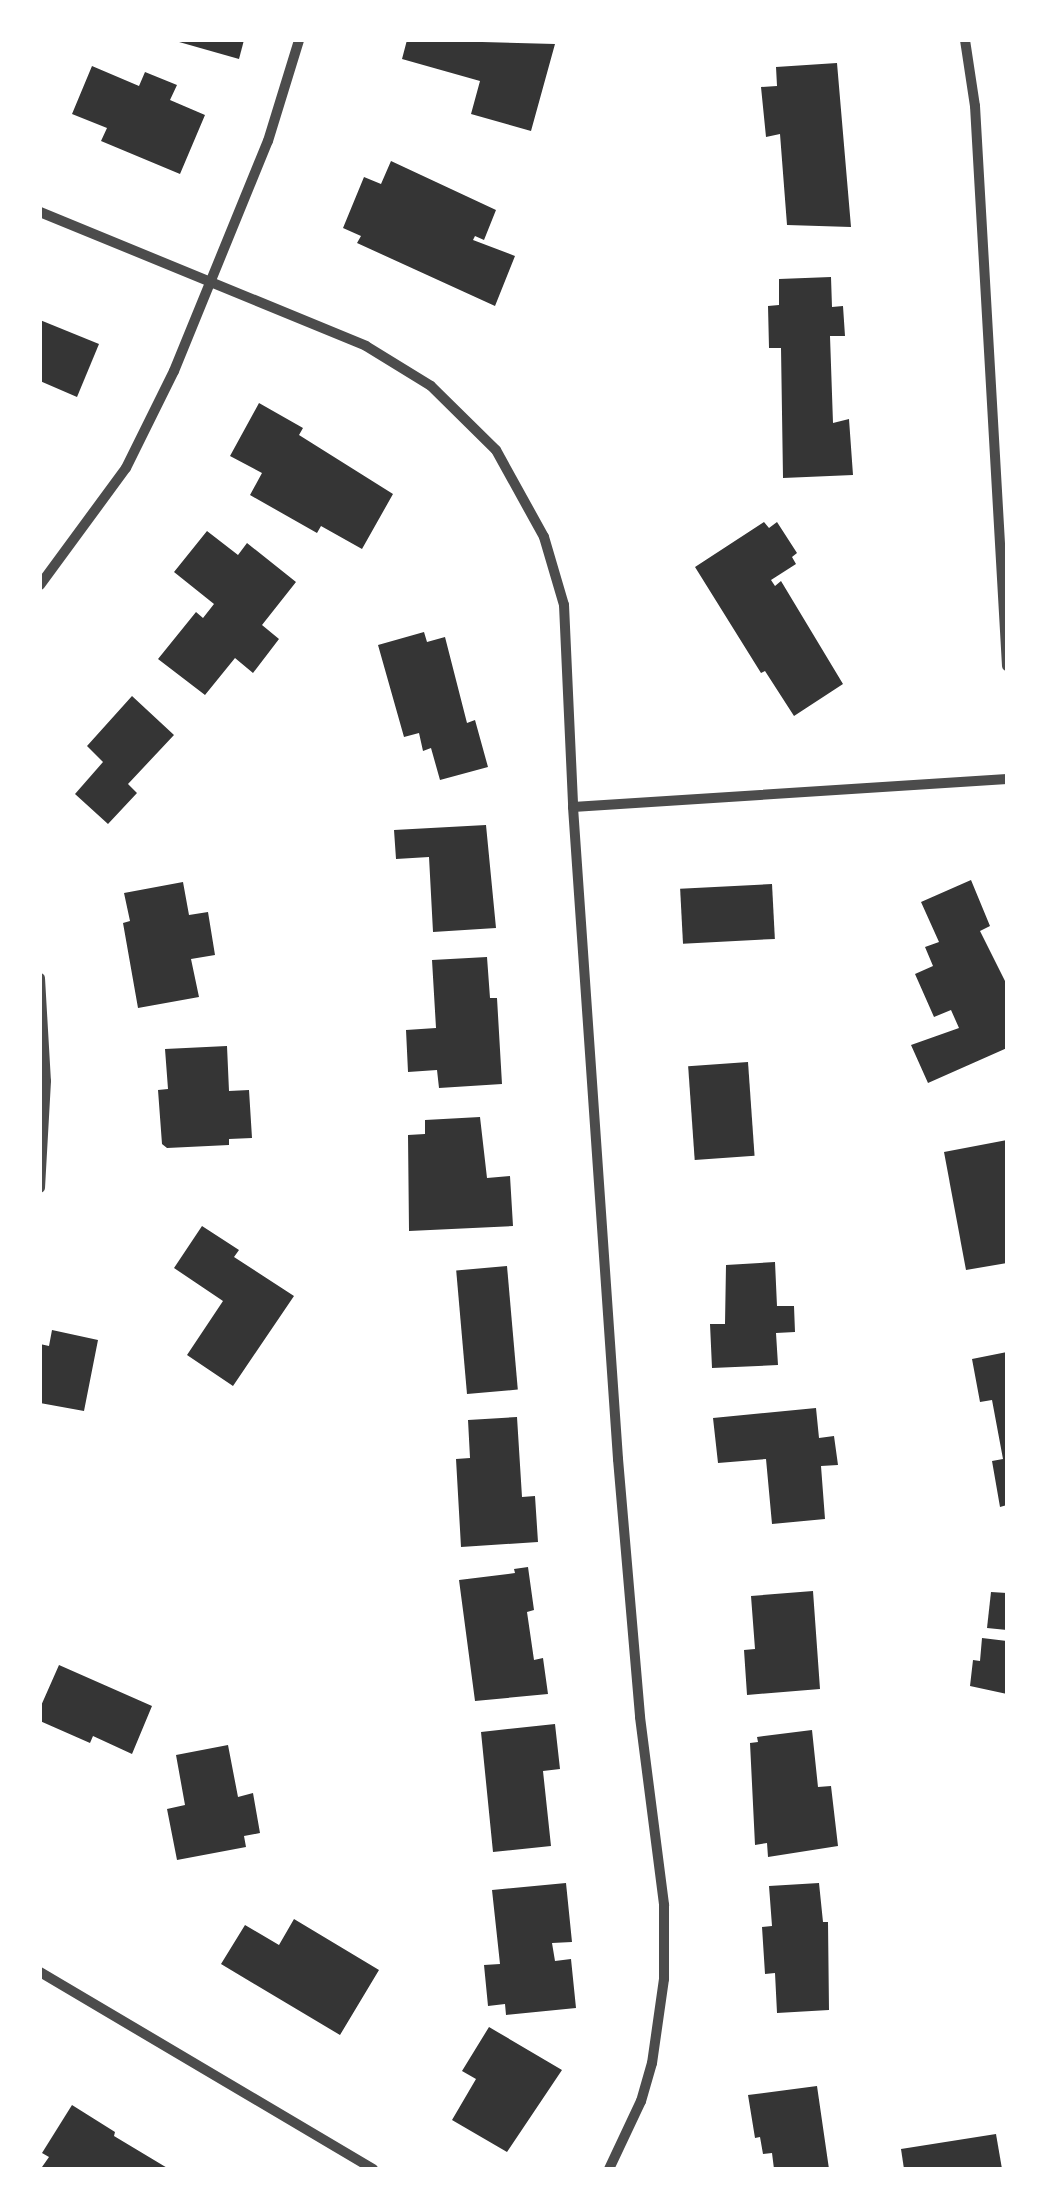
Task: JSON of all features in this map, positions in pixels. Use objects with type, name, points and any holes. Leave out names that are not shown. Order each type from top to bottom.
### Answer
[{"type":"street","points":[[40,585],[126,468],[174,371],[268,141],[299,40]]},
{"type":"street","points":[[965,40],[975,106],[1007,666]]},
{"type":"street","points":[[40,212],[395,360],[464,415],[496,450],[544,537],[564,606],[572,807],[618,1459],[640,1718],[664,1906],[664,1979],[652,2063],[641,2101],[609,2169]]},
{"type":"street","points":[[572,807],[1007,779]]},
{"type":"street","points":[[40,978],[46,1080],[40,1188]]},
{"type":"street","points":[[40,1972],[374,2169]]},
{"type":"building","points":[[172,40],[244,40],[239,59]]},
{"type":"building","points":[[407,40],[555,44],[531,131],[471,114],[480,81],[402,59]]},
{"type":"building","points":[[837,63],[851,227],[787,225],[780,134],[766,137],[761,87],[777,86],[776,67]]},
{"type":"building","points":[[92,66],[139,86],[145,72],[177,85],[170,100],[205,115],[180,174],[101,141],[107,128],[72,114]]},
{"type":"building","points":[[391,161],[496,210],[484,240],[475,236],[473,240],[515,256],[495,306],[357,243],[361,236],[343,228],[364,177],[381,184]]},
{"type":"building","points":[[831,277],[832,307],[843,306],[845,336],[830,336],[833,423],[849,419],[853,475],[783,478],[781,348],[769,348],[768,306],[779,305],[779,279]]},
{"type":"building","points":[[40,320],[99,344],[77,397],[40,381]]},
{"type":"building","points":[[259,403],[303,428],[299,435],[393,494],[362,549],[321,526],[317,533],[250,495],[262,473],[230,456]]},
{"type":"building","points":[[764,522],[769,528],[777,522],[797,553],[792,557],[796,564],[771,580],[775,586],[781,581],[843,684],[794,716],[765,671],[761,673],[695,567]]},
{"type":"building","points":[[207,531],[238,555],[247,543],[296,582],[262,625],[279,639],[253,673],[235,658],[205,695],[158,659],[196,612],[203,618],[214,604],[174,572]]},
{"type":"building","points":[[424,632],[427,642],[445,637],[467,723],[475,720],[488,767],[440,780],[431,748],[423,751],[419,733],[404,737],[378,645]]},
{"type":"building","points":[[132,696],[174,735],[128,784],[137,793],[108,824],[75,794],[103,762],[87,746]]},
{"type":"building","points":[[486,825],[496,928],[433,932],[429,857],[396,859],[394,830]]},
{"type":"building","points":[[971,880],[990,926],[980,931],[1007,985],[1007,1048],[928,1083],[911,1045],[959,1028],[951,1010],[934,1017],[915,974],[933,966],[925,947],[939,942],[921,902]]},
{"type":"building","points":[[183,882],[189,915],[208,912],[215,955],[191,959],[199,997],[138,1008],[123,923],[130,921],[124,893]]},
{"type":"building","points":[[772,884],[775,939],[683,944],[680,889]]},
{"type":"building","points":[[487,957],[490,998],[497,998],[502,1084],[439,1088],[437,1070],[408,1072],[406,1030],[436,1028],[432,960]]},
{"type":"building","points":[[227,1046],[229,1091],[249,1090],[252,1138],[229,1139],[229,1145],[167,1148],[162,1144],[158,1090],[168,1089],[165,1049]]},
{"type":"building","points":[[748,1062],[755,1156],[695,1160],[688,1066]]},
{"type":"building","points":[[480,1117],[487,1178],[510,1176],[513,1226],[409,1231],[408,1135],[425,1134],[425,1120]]},
{"type":"building","points":[[1007,1140],[1007,1263],[966,1270],[944,1152]]},
{"type":"building","points":[[202,1226],[239,1250],[234,1257],[294,1296],[233,1386],[187,1355],[223,1301],[174,1268]]},
{"type":"building","points":[[775,1262],[777,1306],[794,1306],[795,1332],[776,1333],[778,1365],[712,1368],[710,1324],[725,1324],[726,1265]]},
{"type":"building","points":[[507,1266],[518,1390],[467,1394],[456,1270]]},
{"type":"building","points":[[52,1330],[98,1340],[84,1411],[40,1403],[40,1344],[49,1346]]},
{"type":"building","points":[[1007,1352],[1007,1505],[1000,1507],[992,1461],[1003,1459],[992,1400],[980,1402],[972,1359]]},
{"type":"building","points":[[816,1408],[819,1438],[834,1436],[838,1465],[821,1466],[825,1519],[772,1524],[766,1459],[718,1463],[713,1418]]},
{"type":"building","points":[[517,1417],[522,1497],[535,1496],[538,1542],[461,1547],[456,1459],[470,1458],[468,1420]]},
{"type":"building","points":[[528,1567],[534,1610],[527,1612],[534,1660],[543,1658],[548,1694],[475,1701],[459,1580],[515,1573],[514,1569]]},
{"type":"building","points":[[813,1591],[820,1689],[747,1695],[744,1650],[755,1649],[751,1596]]},
{"type":"building","points":[[991,1592],[1007,1593],[1007,1630],[987,1628]]},
{"type":"building","points":[[982,1638],[1007,1641],[1007,1694],[970,1686],[973,1660],[980,1661]]},
{"type":"building","points":[[59,1665],[152,1706],[132,1754],[93,1736],[90,1743],[40,1721],[40,1708]]},
{"type":"building","points":[[555,1724],[560,1769],[543,1771],[551,1846],[493,1852],[481,1732]]},
{"type":"building","points":[[812,1730],[818,1787],[831,1786],[838,1846],[768,1857],[767,1843],[755,1845],[750,1743],[758,1742],[757,1737]]},
{"type":"building","points":[[228,1745],[238,1797],[253,1793],[260,1833],[244,1836],[246,1847],[177,1860],[167,1809],[185,1805],[176,1755]]},
{"type":"building","points":[[566,1883],[572,1942],[552,1943],[555,1961],[571,1959],[576,2008],[506,2015],[505,2004],[488,2006],[484,1965],[500,1964],[492,1890]]},
{"type":"building","points":[[819,1883],[823,1922],[828,1922],[829,2010],[777,2013],[775,1973],[765,1974],[762,1927],[772,1926],[769,1886]]},
{"type":"building","points":[[294,1919],[379,1970],[340,2035],[221,1964],[245,1925],[279,1945]]},
{"type":"building","points":[[489,2027],[562,2070],[507,2152],[452,2120],[476,2079],[462,2071]]},
{"type":"building","points":[[817,2086],[829,2169],[774,2169],[772,2153],[763,2154],[760,2137],[755,2138],[748,2095]]},
{"type":"building","points":[[72,2105],[169,2169],[42,2167],[49,2157],[42,2153]]},
{"type":"building","points":[[996,2134],[1002,2169],[904,2169],[901,2149]]}]
